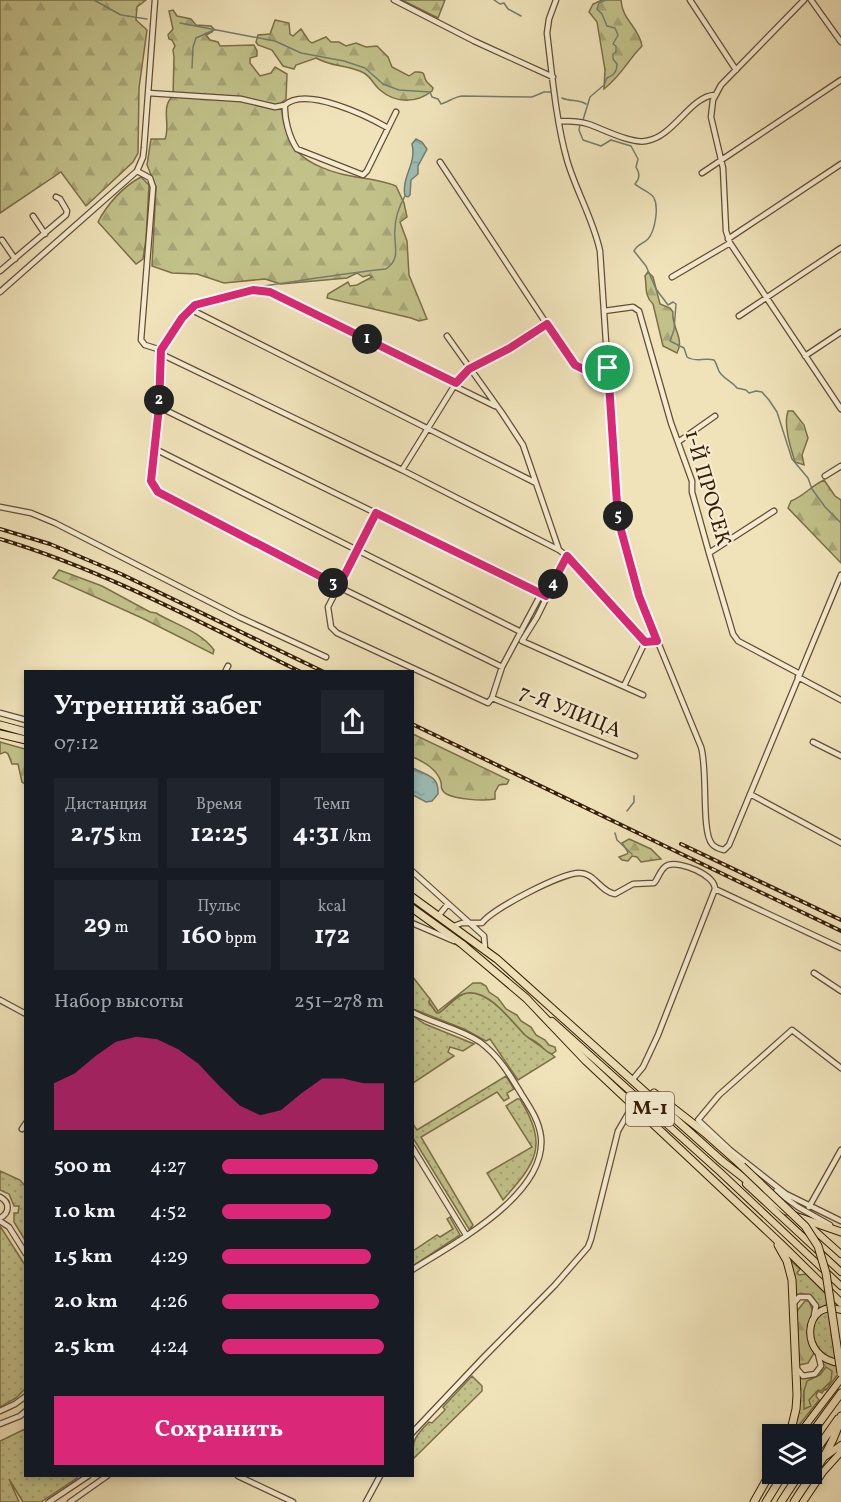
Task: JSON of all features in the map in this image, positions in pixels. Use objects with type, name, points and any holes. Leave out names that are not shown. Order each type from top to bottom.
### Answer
[{"type":"highway","points":[[0,725],[24,731]]},
{"type":"highway","points":[[0,734],[24,740]]},
{"type":"highway","name":"М-1","points":[[414,898],[497,959],[722,1161],[781,1207],[802,1219]]},
{"type":"highway","name":"М-1","points":[[414,909],[462,944],[526,998],[586,1061],[841,1303]]},
{"type":"highway","points":[[634,1080],[705,1133],[805,1226],[818,1246],[826,1273],[841,1373]]},
{"type":"highway","points":[[802,1219],[841,1231]]},
{"type":"highway","points":[[765,1229],[778,1244],[787,1261],[792,1280],[796,1367],[796,1409],[792,1424]]},
{"type":"highway","points":[[818,1424],[841,1393]]},
{"type":"highway","points":[[822,1442],[841,1415]]},
{"type":"highway","points":[[822,1459],[836,1434],[841,1415]]},
{"type":"highway","points":[[754,1502],[764,1484]]},
{"type":"highway","points":[[766,1502],[777,1484]]},
{"type":"highway","points":[[781,1502],[793,1484]]},
{"type":"highway","points":[[794,1502],[805,1484]]},
{"type":"main road","name":"М-1","points":[[526,998],[720,1172],[841,1287]]},
{"type":"main road","name":"М-1","points":[[722,1161],[841,1272]]},
{"type":"main road","name":"М-1","points":[[802,1219],[841,1254]]},
{"type":"main road","points":[[841,1310],[828,1308],[822,1310],[813,1318],[810,1328],[810,1339],[818,1354],[831,1362],[841,1364]]},
{"type":"main road","points":[[807,1424],[841,1379]]},
{"type":"main road","points":[[822,1461],[841,1445]]},
{"type":"main road","points":[[802,1502],[823,1472],[841,1452]]},
{"type":"street","points":[[0,292],[137,171],[143,157],[155,0]]},
{"type":"street","points":[[394,0],[474,41],[554,77]]},
{"type":"street","points":[[556,0],[548,26],[567,161],[596,234],[600,251],[618,519],[639,596],[704,756],[706,816],[710,840],[718,849],[727,849],[841,575]]},
{"type":"street","points":[[690,0],[736,70]]},
{"type":"street","points":[[804,0],[715,95],[711,117],[722,160],[729,241],[841,409]]},
{"type":"street","points":[[811,0],[841,42]]},
{"type":"street","points":[[702,173],[841,80]]},
{"type":"street","points":[[148,93],[241,99],[274,107],[300,100],[328,102],[366,116],[388,128]]},
{"type":"street","points":[[560,121],[577,121],[634,140],[647,141],[664,133],[705,98],[715,95]]},
{"type":"street","points":[[285,105],[290,134],[297,149],[360,175],[367,171],[396,112]]},
{"type":"street","points":[[440,162],[575,365],[583,369],[608,368]]},
{"type":"street","points":[[672,277],[841,164]]},
{"type":"street","points":[[137,171],[150,178],[153,187],[141,340],[145,345],[402,470],[559,550],[645,642]]},
{"type":"street","points":[[0,271],[66,215],[67,211],[60,199],[56,198]]},
{"type":"street","points":[[33,216],[45,234]]},
{"type":"street","points":[[2,240],[15,259]]},
{"type":"street","points":[[739,316],[841,248]]},
{"type":"street","points":[[497,407],[270,292],[249,291],[204,302],[190,309],[161,352],[159,407],[151,481],[158,492],[502,667]]},
{"type":"street","name":"1-Й ПРОСЕК","points":[[604,312],[637,308],[692,481],[692,492],[735,637],[841,700]]},
{"type":"street","points":[[190,309],[536,483]]},
{"type":"street","points":[[402,470],[455,385],[469,369],[510,348],[547,324]]},
{"type":"street","points":[[806,356],[841,332]]},
{"type":"street","points":[[447,336],[523,445],[559,550]]},
{"type":"street","points":[[159,407],[544,595]]},
{"type":"street","points":[[678,442],[715,416]]},
{"type":"street","points":[[155,449],[521,632]]},
{"type":"street","points":[[825,476],[841,465]]},
{"type":"street","points":[[0,507],[31,513],[55,523],[239,617],[326,657]]},
{"type":"street","points":[[709,553],[774,511]]},
{"type":"street","points":[[339,586],[376,513]]},
{"type":"street","points":[[492,698],[502,667],[567,556]]},
{"type":"street","name":"7-Я УЛИЦА","points":[[339,586],[328,606],[331,627],[337,633],[486,703],[492,698],[635,756]]},
{"type":"street","points":[[544,595],[522,641],[643,695]]},
{"type":"street","points":[[645,642],[657,641]]},
{"type":"street","points":[[624,686],[645,642]]},
{"type":"street","points":[[226,670],[228,666]]},
{"type":"street","points":[[0,713],[24,719]]},
{"type":"street","points":[[813,742],[841,756]]},
{"type":"street","points":[[750,794],[841,843]]},
{"type":"street","points":[[454,926],[482,923],[522,896],[574,873],[587,875],[608,892],[615,894],[633,884],[654,883],[664,868],[673,865],[707,876],[714,882],[715,890],[657,1035],[643,1067],[634,1080]]},
{"type":"street","points":[[414,873],[484,936],[485,949]]},
{"type":"street","points":[[715,890],[841,948]]},
{"type":"street","points":[[439,915],[448,904]]},
{"type":"street","points":[[414,924],[462,944]]},
{"type":"street","points":[[814,973],[841,991]]},
{"type":"street","points":[[0,1000],[24,1013]]},
{"type":"street","points":[[414,1013],[467,1035],[489,1049],[501,1062],[534,1114],[539,1125],[541,1139],[536,1166],[523,1185],[494,1217],[414,1269]]},
{"type":"street","points":[[841,1068],[792,1030],[719,1095],[698,1120],[777,1191],[798,1207],[841,1231]]},
{"type":"street","points":[[414,1431],[555,1286],[588,1246],[618,1131],[633,1105]]},
{"type":"street","points":[[414,1150],[466,1235]]},
{"type":"street","points":[[809,1207],[841,1150]]},
{"type":"street","points":[[414,1161],[423,1164]]},
{"type":"street","points":[[759,1174],[786,1194],[841,1221]]},
{"type":"street","points":[[0,1197],[6,1202],[9,1227]]},
{"type":"street","points":[[7,1211],[0,1220],[9,1227],[24,1251]]},
{"type":"street","points":[[793,1304],[799,1297],[806,1296],[812,1299],[816,1306],[813,1318]]},
{"type":"street","points":[[796,1367],[804,1376],[815,1374],[821,1366],[818,1354]]},
{"type":"street","points":[[0,1412],[24,1397]]},
{"type":"street","points":[[0,1424],[24,1413]]},
{"type":"street","points":[[49,1502],[86,1477]]},
{"type":"street","points":[[70,1502],[106,1477]]},
{"type":"street","points":[[240,1477],[293,1502]]},
{"type":"street","points":[[366,1502],[379,1477]]},
{"type":"green space","points":[[0,0],[146,0],[137,7],[136,20],[147,30],[139,88],[138,153],[133,162],[86,206],[61,172],[0,213]]},
{"type":"green space","points":[[402,0],[445,0],[438,18]]},
{"type":"green space","points":[[602,0],[621,0],[624,13],[638,34],[642,46],[604,89],[605,70],[597,22],[589,12],[593,4]]},
{"type":"green space","points":[[173,10],[177,16],[191,19],[196,25],[211,26],[214,29],[206,35],[210,40],[218,42],[220,46],[254,45],[257,56],[250,58],[250,63],[260,76],[271,73],[275,67],[287,74],[286,99],[281,103],[283,115],[290,141],[302,156],[315,164],[344,175],[396,186],[404,203],[407,217],[400,222],[407,241],[409,275],[427,319],[419,321],[327,298],[328,294],[348,282],[350,286],[357,285],[372,277],[369,275],[363,277],[357,273],[347,278],[281,284],[265,279],[224,283],[197,274],[172,273],[152,266],[156,187],[147,165],[151,139],[165,139],[167,134],[166,111],[169,100],[173,96],[173,50],[175,46],[168,35],[173,29],[169,11]]},
{"type":"green space","points":[[275,20],[289,23],[290,34],[293,36],[301,29],[312,43],[326,37],[331,42],[339,42],[346,46],[356,43],[366,47],[377,46],[388,57],[392,67],[409,76],[415,72],[423,73],[433,88],[432,91],[413,100],[400,100],[386,95],[364,73],[316,58],[296,65],[294,69],[283,66],[272,50],[256,42],[258,35],[270,34]]},
{"type":"green space","points":[[141,177],[149,185],[146,239],[143,259],[136,264],[98,222],[116,196]]},
{"type":"green space","points":[[648,272],[653,277],[660,304],[670,308],[673,312],[679,337],[677,353],[663,346],[653,304],[647,294],[645,276]]},
{"type":"green space","points":[[788,411],[793,411],[804,425],[808,438],[802,455],[804,465],[795,462],[787,430]]},
{"type":"green space","points":[[824,480],[835,496],[841,500],[841,563],[788,508],[791,501]]},
{"type":"green space","points":[[59,570],[102,586],[187,629],[208,643],[214,650],[213,654],[142,618],[53,578]]},
{"type":"green space","points":[[414,735],[509,780],[507,784],[499,785],[495,792],[495,799],[468,799],[447,794],[442,790],[439,777],[426,764],[414,758]]},
{"type":"green space","points":[[0,742],[24,749],[24,783],[18,764],[12,764],[5,752],[0,754]]},
{"type":"green space","points":[[629,839],[651,849],[661,859],[641,862],[637,857],[632,856],[628,861],[622,860],[619,857],[628,852],[622,843]]},
{"type":"green space","points":[[414,979],[430,999],[429,1003],[437,1013],[463,994],[475,993],[484,996],[525,1035],[555,1057],[518,1080],[490,1039],[486,1041],[464,1029],[414,1009]]},
{"type":"green space","points":[[473,983],[486,986],[506,1009],[517,1015],[521,1021],[531,1027],[536,1035],[555,1047],[556,1051],[552,1054],[547,1052],[525,1035],[497,1005],[479,994],[461,995],[439,1013],[429,1002],[430,999],[438,1011]]},
{"type":"green space","points":[[414,1017],[425,1024],[474,1044],[463,1051],[450,1047],[448,1052],[454,1056],[414,1082]]},
{"type":"green space","points":[[506,1076],[514,1089],[507,1093],[509,1098],[504,1101],[497,1092],[421,1137],[473,1225],[471,1228],[469,1229],[414,1140],[414,1126],[417,1130]]},
{"type":"green space","points":[[520,1099],[534,1130],[535,1153],[524,1175],[503,1200],[487,1173],[532,1147],[506,1106]]},
{"type":"green space","points":[[0,1171],[20,1180],[24,1185],[24,1238],[14,1222],[14,1213],[18,1213],[19,1206],[14,1206],[9,1194],[0,1190]]},
{"type":"green space","points":[[450,1217],[460,1235],[414,1265],[414,1250],[437,1235],[440,1237],[453,1229],[447,1219]]},
{"type":"green space","points":[[0,1226],[24,1263],[24,1390],[16,1398],[0,1407]]},
{"type":"green space","points":[[787,1257],[800,1269],[797,1273],[799,1275],[806,1274],[826,1294],[828,1306],[817,1309],[809,1296],[798,1294],[794,1296]]},
{"type":"green space","points":[[805,1301],[809,1301],[813,1312],[807,1333],[814,1353],[808,1363],[799,1365],[797,1311]]},
{"type":"green space","points":[[828,1310],[838,1361],[832,1360],[815,1348],[812,1325],[821,1313]]},
{"type":"green space","points":[[822,1361],[839,1365],[839,1373],[826,1390],[822,1393],[818,1391],[816,1396],[819,1400],[800,1424],[793,1424],[799,1376],[809,1378],[814,1376]],"holes":[[[824,1370],[829,1384],[804,1402],[807,1385]]]},
{"type":"green space","points":[[826,1367],[832,1371],[831,1381],[821,1391],[818,1390],[809,1400],[811,1406],[804,1409],[804,1391],[807,1381],[820,1375]]},
{"type":"green space","points":[[472,1376],[482,1386],[482,1391],[414,1458],[414,1443],[418,1435],[429,1422],[432,1423],[445,1410],[443,1407]]},
{"type":"green space","points":[[24,1429],[24,1477],[77,1478],[41,1502],[23,1502],[9,1479],[19,1502],[0,1502],[0,1441]]},
{"type":"water","points":[[416,139],[422,142],[427,149],[418,166],[418,174],[411,180],[408,197],[405,196],[404,189],[412,158],[412,144]]},
{"type":"water","points":[[414,768],[431,777],[437,783],[438,794],[432,801],[426,802],[414,796]]},
{"type":"waterway","points":[[94,0],[121,15],[147,19]]},
{"type":"waterway","points":[[494,0],[500,4],[504,3],[508,9],[521,16]]},
{"type":"waterway","points":[[583,120],[590,97],[604,85],[607,78],[613,74],[617,64],[613,59],[613,54],[616,52],[616,46],[613,44],[618,35],[615,28],[607,26],[597,9],[599,3],[606,0]]},
{"type":"waterway","points":[[180,23],[275,41],[301,53],[344,61],[365,68],[383,84],[399,90],[430,92],[432,97],[438,99],[441,104],[462,96],[532,97],[551,92]]},
{"type":"waterway","points":[[192,68],[196,38],[214,30]]},
{"type":"waterway","points":[[562,98],[586,104]]},
{"type":"waterway","points":[[580,124],[579,130],[583,140],[601,146],[611,140],[631,146],[638,159],[636,167],[639,176],[635,184],[653,196],[656,213],[650,235],[634,251],[646,266],[656,289],[668,305],[673,302],[676,304],[674,330],[670,341],[684,348],[690,359],[714,360],[723,376],[737,388],[749,393],[762,392],[777,412],[792,459],[808,478],[812,489],[825,507],[841,523]]},
{"type":"waterway","points":[[233,290],[386,269],[394,260],[396,220],[405,196]]},
{"type":"waterway","points":[[627,811],[634,802],[634,796]]},
{"type":"waterway","points":[[615,833],[617,840],[632,854]]},
{"type":"railway","points":[[0,529],[50,544],[121,574],[320,670]]},
{"type":"railway","points":[[0,539],[115,582],[297,670]]},
{"type":"railway","points":[[414,725],[841,931]]},
{"type":"railway","points":[[681,844],[841,920]]},
{"type":"route","points":[[253,290],[270,292],[456,383],[469,369],[510,348],[547,324],[571,361],[579,368],[608,368],[618,519],[639,596],[657,641],[652,643],[645,642],[567,556],[546,596],[376,513],[339,586],[158,492],[152,486],[161,350],[190,309],[204,302],[253,290]]}]
